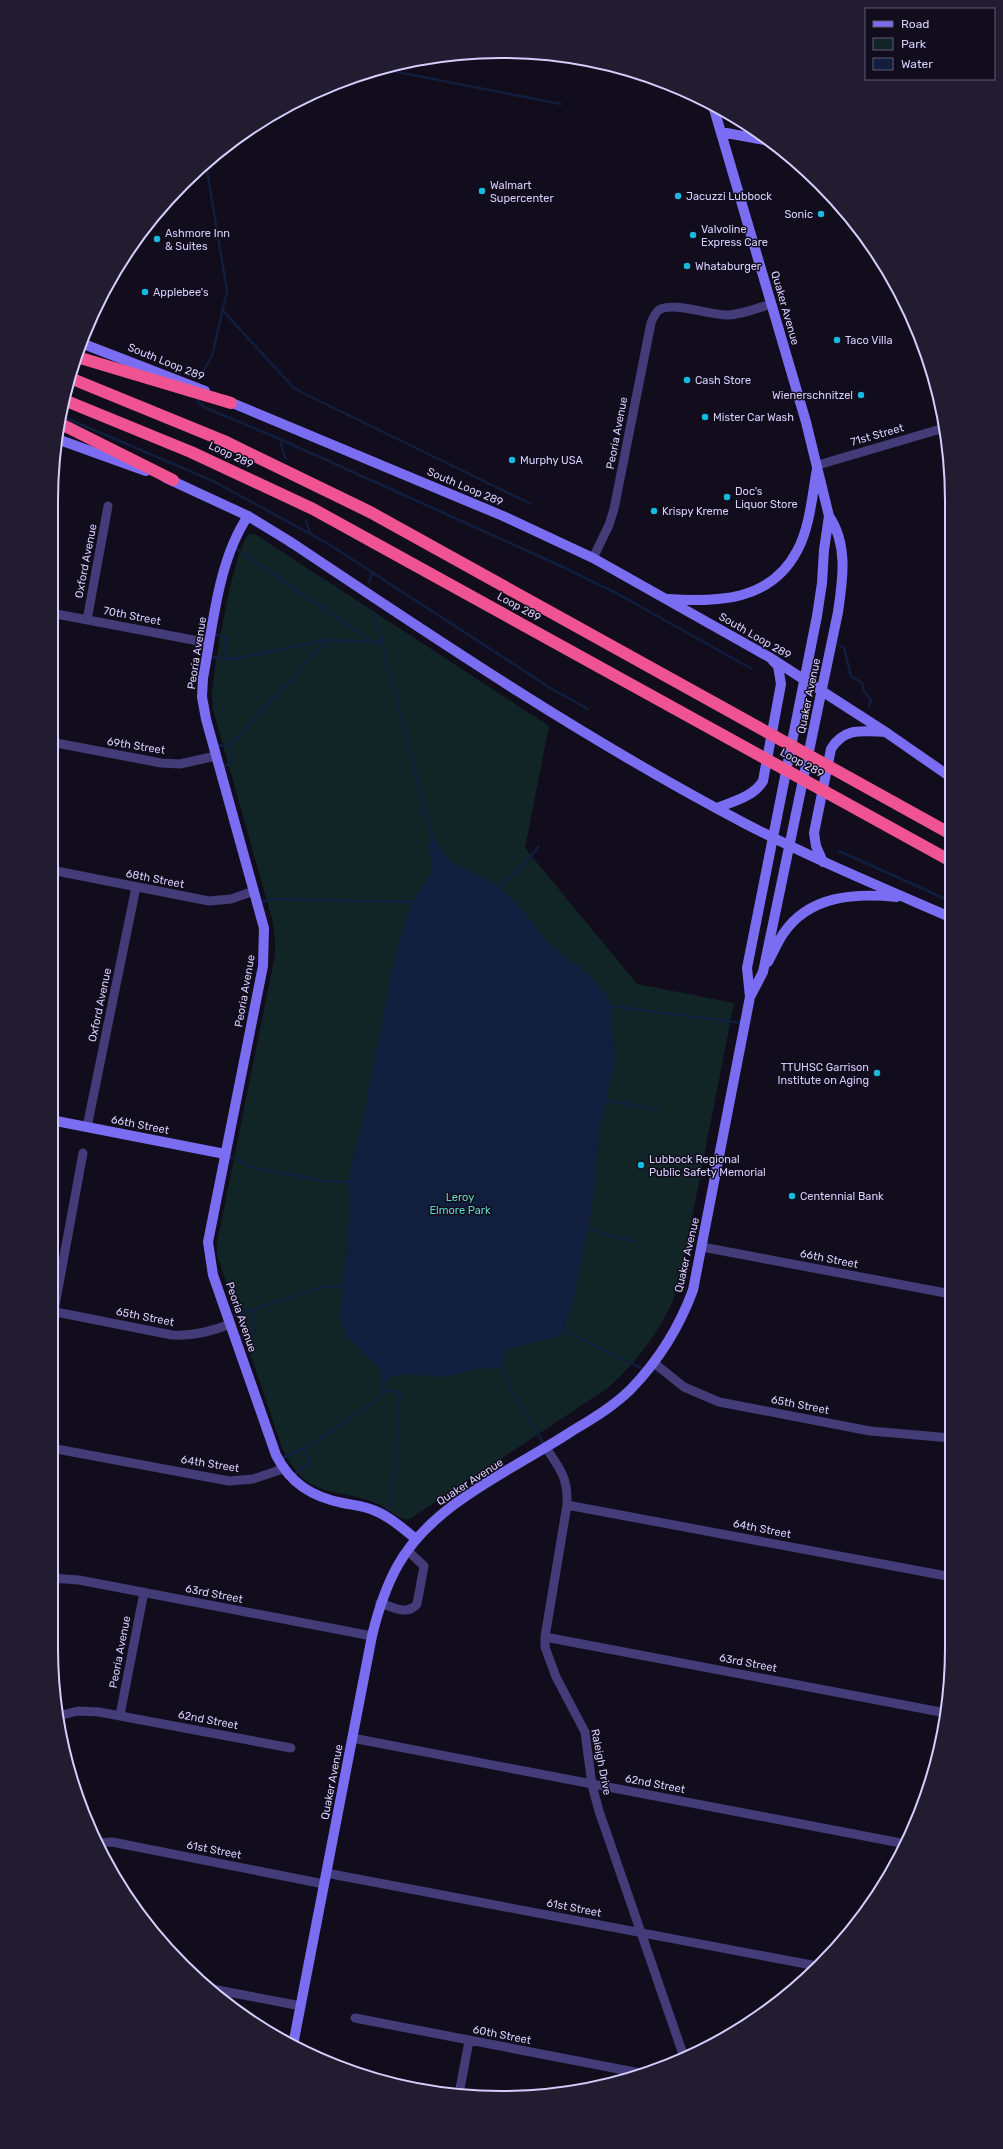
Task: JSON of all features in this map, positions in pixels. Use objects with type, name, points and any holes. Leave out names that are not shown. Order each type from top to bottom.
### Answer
[{"type":"highway","points":[[82,359],[231,403]]},
{"type":"highway","name":"Loop 289","points":[[75,380],[170,418],[305,479],[370,512],[945,831]]},
{"type":"highway","name":"Loop 289","points":[[70,402],[192,452],[313,509],[945,857]]},
{"type":"highway","points":[[65,426],[173,480]]},
{"type":"main road","name":"Quaker Avenue","points":[[715,113],[818,465],[829,516],[824,550],[822,583],[805,680],[746,968],[750,997]]},
{"type":"main road","points":[[721,132],[755,138]]},
{"type":"main road","name":"South Loop 289","points":[[87,345],[190,384],[231,403],[503,516],[593,558],[770,657],[887,733],[945,773]]},
{"type":"main road","points":[[63,441],[173,480],[248,516],[289,541],[537,704],[717,808],[823,862],[945,915]]},
{"type":"main road","points":[[666,599],[707,602],[734,598],[757,590],[775,578],[797,551],[808,516],[818,465]]},
{"type":"main road","name":"Peoria Avenue","points":[[248,516],[236,535],[225,564],[209,643],[203,678],[202,697],[216,756],[264,928],[264,959],[208,1242],[208,1252],[213,1275],[276,1455],[283,1469]]},
{"type":"main road","name":"Quaker Avenue","points":[[294,2039],[372,1636],[380,1603],[398,1564],[416,1539],[446,1510],[604,1411],[630,1390],[654,1363],[668,1344],[686,1308],[693,1290],[750,997],[763,972],[838,612],[842,568],[842,542],[838,528],[829,516]]},
{"type":"main road","points":[[717,808],[749,796],[759,787],[763,780],[781,684],[778,666],[770,657]]},
{"type":"main road","points":[[823,862],[816,846],[814,833],[831,749],[836,740],[844,735],[857,731],[887,733]]},
{"type":"main road","points":[[763,972],[783,934],[794,921],[813,907],[840,897],[858,895],[908,898]]},
{"type":"main road","name":"66th Street","points":[[58,1121],[225,1154]]},
{"type":"main road","points":[[283,1469],[303,1489],[330,1501],[371,1509],[384,1515],[416,1539]]},
{"type":"street","name":"Peoria Avenue","points":[[593,558],[608,529],[614,509],[651,323],[658,311],[669,307],[712,314],[731,315],[771,304]]},
{"type":"street","name":"71st Street","points":[[818,465],[939,430]]},
{"type":"street","name":"Oxford Avenue","points":[[87,620],[108,506]]},
{"type":"street","name":"70th Street","points":[[58,614],[209,643]]},
{"type":"street","name":"69th Street","points":[[58,743],[161,763],[180,764],[216,756]]},
{"type":"street","name":"68th Street","points":[[58,871],[209,901],[232,898],[254,891]]},
{"type":"street","name":"Oxford Avenue","points":[[87,1127],[136,887]]},
{"type":"street","points":[[58,1280],[83,1153]]},
{"type":"street","name":"66th Street","points":[[702,1247],[945,1293]]},
{"type":"street","name":"65th Street","points":[[58,1312],[172,1335],[187,1336],[212,1331],[230,1324]]},
{"type":"street","name":"65th Street","points":[[654,1363],[684,1387],[719,1402],[870,1431],[945,1437]]},
{"type":"street","name":"Raleigh Drive","points":[[546,1448],[562,1471],[568,1486],[567,1505],[545,1637],[546,1646],[556,1677],[585,1732],[592,1784],[599,1811],[682,2052]]},
{"type":"street","name":"64th Street","points":[[58,1449],[229,1481],[253,1479],[283,1469]]},
{"type":"street","name":"64th Street","points":[[567,1505],[945,1576]]},
{"type":"street","points":[[380,1603],[407,1610],[413,1608],[418,1601],[424,1566],[408,1551]]},
{"type":"street","name":"63rd Street","points":[[58,1578],[79,1580],[372,1636]]},
{"type":"street","name":"Peoria Avenue","points":[[120,1715],[144,1592]]},
{"type":"street","name":"63rd Street","points":[[545,1637],[940,1712]]},
{"type":"street","name":"62nd Street","points":[[64,1715],[78,1711],[120,1715],[291,1748]]},
{"type":"street","name":"62nd Street","points":[[352,1738],[900,1843]]},
{"type":"street","name":"61st Street","points":[[104,1843],[112,1842],[324,1884]]},
{"type":"street","name":"61st Street","points":[[326,1873],[811,1965]]},
{"type":"street","points":[[221,1991],[301,2006]]},
{"type":"street","name":"60th Street","points":[[355,2018],[631,2071]]},
{"type":"street","points":[[460,2089],[469,2041]]},
{"type":"green space","name":"Leroy Elmore Park","points":[[250,534],[255,534],[549,726],[525,848],[637,984],[734,1003],[683,1264],[673,1300],[665,1317],[644,1350],[608,1388],[408,1520],[399,1517],[373,1502],[320,1488],[300,1476],[291,1464],[282,1448],[217,1255],[217,1243],[275,955],[275,938],[272,919],[213,710],[212,695],[216,661],[232,582],[244,542]]},
{"type":"water","points":[[433,841],[438,843],[444,854],[455,865],[497,885],[522,909],[547,942],[587,973],[601,987],[611,1006],[615,1063],[599,1131],[594,1195],[574,1298],[562,1335],[508,1350],[503,1354],[504,1363],[501,1368],[472,1369],[460,1374],[440,1377],[410,1374],[389,1377],[386,1381],[384,1393],[381,1391],[382,1378],[380,1369],[348,1337],[340,1320],[350,1208],[348,1182],[362,1124],[396,952],[412,902],[432,872],[433,862],[428,846]]},
{"type":"waterway","points":[[394,71],[561,104]]},
{"type":"waterway","points":[[200,377],[212,356],[227,291],[207,170]]},
{"type":"waterway","points":[[223,311],[293,387],[531,504]]},
{"type":"waterway","points":[[198,399],[199,403],[204,407],[282,440],[281,444],[285,458]]},
{"type":"waterway","points":[[66,418],[213,481],[327,543],[552,689],[588,709]]},
{"type":"waterway","points":[[282,440],[563,567],[618,594],[752,669]]},
{"type":"waterway","points":[[306,521],[310,533]]},
{"type":"waterway","points":[[235,548],[370,640]]},
{"type":"waterway","points":[[369,582],[372,572]]},
{"type":"waterway","points":[[375,616],[433,841]]},
{"type":"waterway","points":[[214,634],[224,636],[226,639],[224,653],[227,659]]},
{"type":"waterway","points":[[209,656],[222,659],[234,659],[326,640],[382,642]]},
{"type":"waterway","points":[[216,747],[230,743],[239,736],[326,641]]},
{"type":"waterway","points":[[840,646],[844,648],[851,676],[862,683],[863,690],[871,700],[869,706]]},
{"type":"waterway","points":[[222,766],[231,764],[232,762],[230,743]]},
{"type":"waterway","points":[[499,888],[523,866],[539,846]]},
{"type":"waterway","points":[[839,851],[945,899]]},
{"type":"waterway","points":[[260,902],[273,899],[412,902]]},
{"type":"waterway","points":[[611,1006],[742,1023]]},
{"type":"waterway","points":[[606,1100],[657,1110]]},
{"type":"waterway","points":[[227,1155],[254,1168],[326,1181],[348,1182]]},
{"type":"waterway","points":[[588,1227],[610,1236],[636,1242]]},
{"type":"waterway","points":[[230,1317],[321,1287],[344,1287]]},
{"type":"waterway","points":[[238,1338],[256,1332],[251,1315],[253,1310]]},
{"type":"waterway","points":[[564,1330],[645,1370]]},
{"type":"waterway","points":[[501,1368],[504,1371],[511,1389],[545,1446]]},
{"type":"waterway","points":[[385,1391],[396,1391],[400,1394],[392,1496],[387,1514]]},
{"type":"waterway","points":[[280,1459],[307,1447],[377,1400],[381,1393]]},
{"type":"waterway","points":[[293,1476],[310,1461],[306,1453],[307,1448]]},
{"type":"place","name":"Walmart Supercenter","points":[[482,191]]},
{"type":"place","name":"Jacuzzi Lubbock","points":[[678,196]]},
{"type":"place","name":"Sonic","points":[[821,214]]},
{"type":"place","name":"Valvoline Express Care","points":[[693,235]]},
{"type":"place","name":"Ashmore Inn & Suites","points":[[157,239]]},
{"type":"place","name":"Whataburger","points":[[687,266]]},
{"type":"place","name":"Applebee's","points":[[145,292]]},
{"type":"place","name":"Taco Villa","points":[[837,340]]},
{"type":"place","name":"Cash Store","points":[[687,380]]},
{"type":"place","name":"Wienerschnitzel","points":[[861,395]]},
{"type":"place","name":"Mister Car Wash","points":[[705,417]]},
{"type":"place","name":"Murphy USA","points":[[512,460]]},
{"type":"place","name":"Doc's Liquor Store","points":[[727,497]]},
{"type":"place","name":"Krispy Kreme","points":[[654,511]]},
{"type":"place","name":"TTUHSC Garrison Institute on Aging","points":[[877,1073]]},
{"type":"place","name":"Lubbock Regional Public Safety Memorial","points":[[641,1165]]},
{"type":"place","name":"Centennial Bank","points":[[792,1196]]}]
